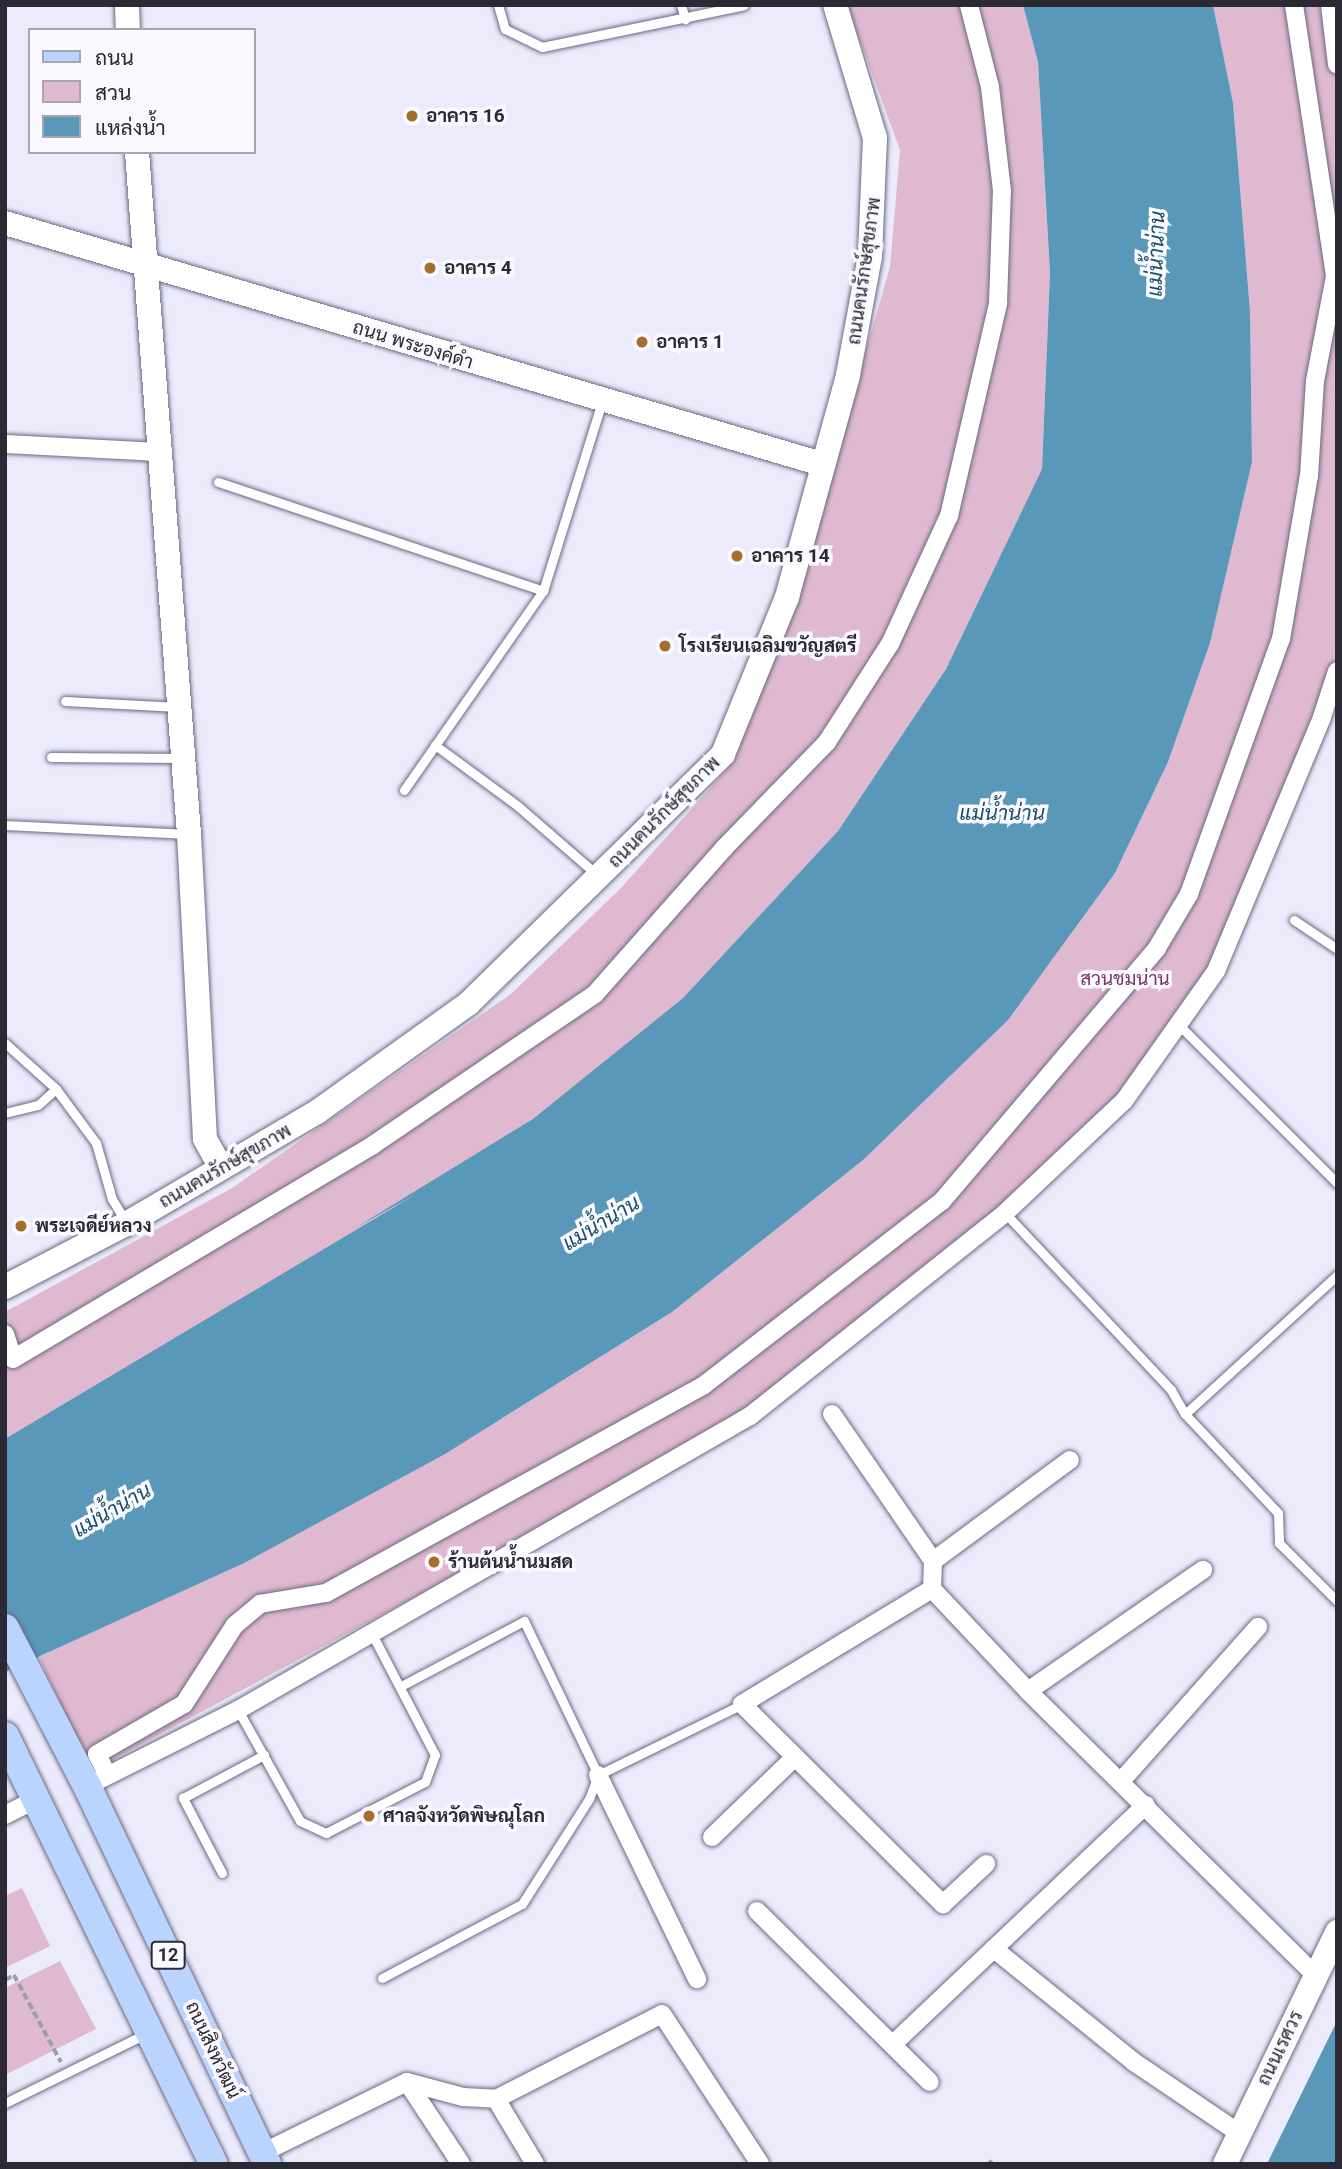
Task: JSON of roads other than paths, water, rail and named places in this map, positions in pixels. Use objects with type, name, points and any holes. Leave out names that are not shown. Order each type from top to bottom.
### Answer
[{"type":"main road","name":"ถนนสิงหวัฒน์","points":[[5,1628],[67,1748],[98,1781],[265,2158]]},
{"type":"main road","name":"12","points":[[5,1736],[214,2164]]},
{"type":"street","points":[[127,5],[128,28]]},
{"type":"street","name":"ถนนคนรักษ์สุขภาพ","points":[[5,1287],[127,1224],[317,1112],[468,1004],[723,754],[787,597],[848,375],[870,256],[875,192],[875,138],[835,5]]},
{"type":"street","points":[[5,1334],[13,1359],[373,1145],[594,994],[724,848],[827,742],[890,644],[949,516],[998,303],[1002,191],[990,87],[969,5]]},
{"type":"street","points":[[1294,5],[1335,276],[1315,381],[1309,476],[1280,639],[1189,894],[1157,948],[942,1201],[704,1385],[326,1593],[260,1604],[235,1625],[184,1704],[97,1754],[98,1781],[239,1710],[750,1416],[1005,1213],[1124,1101],[1216,971],[1330,719],[1336,679]]},
{"type":"street","points":[[1330,5],[1337,65]]},
{"type":"street","points":[[138,154],[184,758],[205,1139],[221,1168]]},
{"type":"street","name":"ถนน พระองค์ดำ","points":[[5,223],[602,402],[822,464]]},
{"type":"street","points":[[5,444],[160,452]]},
{"type":"street","points":[[832,1414],[933,1561],[932,1589],[1028,1691],[1122,1780],[1315,1975]]},
{"type":"street","points":[[933,1561],[1070,1460]]},
{"type":"street","points":[[1028,1691],[1203,1570]]},
{"type":"street","points":[[932,1589],[741,1704],[793,1759],[943,1905],[986,1864]]},
{"type":"street","points":[[1122,1780],[1258,1627]]},
{"type":"street","points":[[712,1837],[793,1759]]},
{"type":"street","points":[[598,1775],[697,1979]]},
{"type":"street","points":[[5,1815],[32,1791]]},
{"type":"street","points":[[893,2044],[1146,1805]]},
{"type":"street","points":[[757,1911],[930,2082]]},
{"type":"street","name":"ถนนเรศวร","points":[[1225,2164],[1337,1932]]},
{"type":"street","points":[[994,1949],[1134,2062],[1239,2133]]},
{"type":"street","points":[[265,2158],[407,2082],[463,2097],[496,2099],[662,2014],[760,2164]]},
{"type":"street","points":[[407,2082],[461,2164]]},
{"type":"street","points":[[496,2099],[535,2164]]},
{"type":"lane","points":[[498,5],[505,29],[542,47],[744,5]]},
{"type":"lane","points":[[681,5],[685,19]]},
{"type":"lane","points":[[404,790],[543,591],[602,402]]},
{"type":"lane","points":[[218,482],[543,591]]},
{"type":"lane","points":[[65,701],[180,707]]},
{"type":"lane","points":[[435,745],[519,807],[600,877]]},
{"type":"lane","points":[[51,757],[184,758]]},
{"type":"lane","points":[[5,825],[189,834]]},
{"type":"lane","points":[[1294,920],[1337,949]]},
{"type":"lane","points":[[1178,1024],[1337,1183]]},
{"type":"lane","points":[[5,1043],[56,1089],[96,1143],[112,1199],[127,1224]]},
{"type":"lane","points":[[5,1113],[38,1105],[56,1089]]},
{"type":"lane","points":[[1005,1213],[1171,1390],[1185,1413],[1278,1513],[1279,1544],[1337,1601]]},
{"type":"lane","points":[[1185,1413],[1337,1275]]},
{"type":"lane","points":[[401,1686],[524,1622],[598,1775]]},
{"type":"lane","points":[[239,1710],[300,1821],[326,1833],[425,1782],[435,1755],[372,1634]]},
{"type":"lane","points":[[382,1979],[522,1904],[589,1799],[598,1775],[741,1704]]},
{"type":"lane","points":[[222,1872],[183,1798],[264,1755]]},
{"type":"lane","points":[[5,2103],[149,2032]]},
{"type":"water","name":"แม่น้ำน่าน","points":[[1023,5],[1213,5],[1233,103],[1250,311],[1252,462],[1210,643],[1168,762],[1115,873],[1008,1020],[863,1160],[672,1312],[445,1454],[244,1563],[5,1672],[5,1439],[418,1193],[355,1228],[533,1119],[683,998],[838,831],[946,669],[1042,469],[1050,273],[1038,62]]},
{"type":"water","points":[[1337,2021],[1337,2164],[1267,2164]]},
{"type":"place","name":"อาคาร 16","points":[[412,116]]},
{"type":"place","name":"อาคาร 4","points":[[430,268]]},
{"type":"place","name":"อาคาร 1","points":[[642,342]]},
{"type":"place","name":"อาคาร 14","points":[[737,556]]},
{"type":"place","name":"โรงเรียนเฉลิมขวัญสตรี","points":[[665,646]]},
{"type":"place","name":"พระเจดีย์หลวง","points":[[21,1226]]},
{"type":"place","name":"ร้านต้นน้ำนมสด","points":[[434,1562]]},
{"type":"place","name":"ศาลจังหวัดพิษณุโลก","points":[[369,1816]]},
{"type":"park label","name":"สวนชมน่าน","points":[[1125,979]]}]
